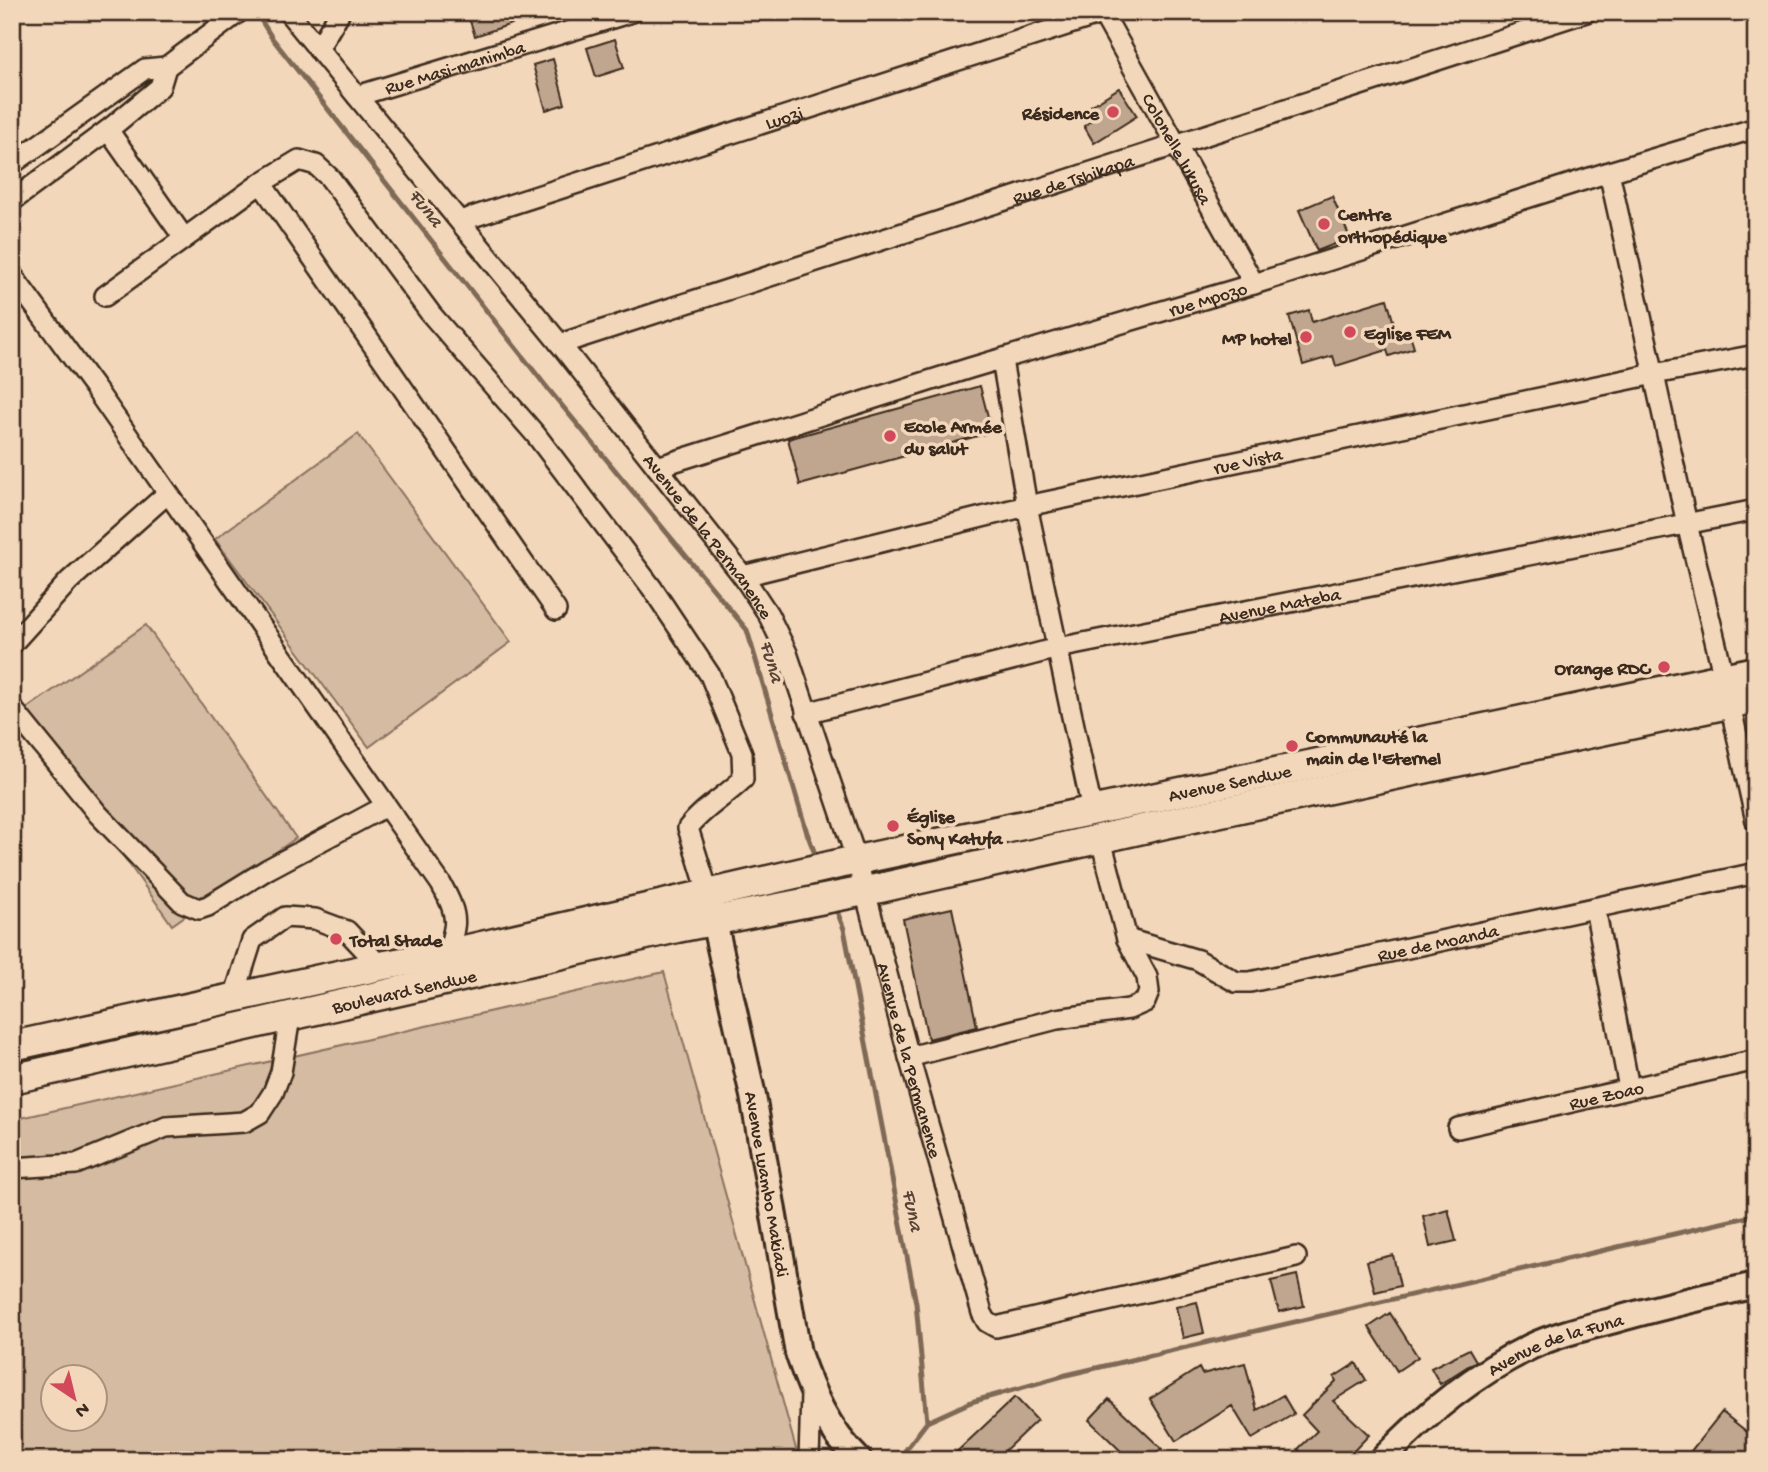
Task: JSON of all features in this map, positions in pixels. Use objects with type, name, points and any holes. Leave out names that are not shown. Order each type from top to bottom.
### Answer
[{"type":"highway","name":"Avenue Sendwe","points":[[787,877],[1092,810],[1742,688]]},
{"type":"highway","name":"Avenue Sendwe","points":[[796,904],[1101,840],[1742,688]]},
{"type":"highway","name":"Boulevard Sendwe","points":[[12,1079],[290,1017],[448,967],[708,892],[787,877]]},
{"type":"highway","name":"Boulevard Sendwe","points":[[12,1046],[380,966],[448,967],[796,904]]},
{"type":"main road","name":"Avenue Luambo Makiadi","points":[[708,892],[753,1096],[798,1353],[811,1393],[829,1425],[856,1456]]},
{"type":"main road","name":"Avenue de la Funa","points":[[1382,1460],[1408,1432],[1436,1408],[1530,1347],[1613,1320],[1756,1285]]},
{"type":"street","name":"Avenue de la Permanence","points":[[288,12],[560,344],[743,576],[768,614],[787,653],[806,713],[853,892],[909,1057],[982,1313],[987,1322],[996,1327],[1296,1257]]},
{"type":"street","points":[[318,49],[340,12]]},
{"type":"street","name":"Rue Masi-manimba","points":[[357,96],[632,12]]},
{"type":"street","name":"Rue de Tshikapa","points":[[560,344],[1586,12]]},
{"type":"street","name":"Colonelle lukusa","points":[[1104,13],[1254,284]]},
{"type":"street","name":"Luozi","points":[[460,221],[1104,13]]},
{"type":"street","points":[[12,164],[145,69],[166,67],[233,16]]},
{"type":"street","points":[[12,201],[108,130],[160,87],[166,67]]},
{"type":"street","name":"rue Mpozo","points":[[657,467],[1756,128]]},
{"type":"street","points":[[108,130],[184,238]]},
{"type":"street","points":[[105,296],[261,183],[299,160],[316,165],[330,178],[431,314],[536,435],[652,589],[710,675],[742,753],[743,779],[729,793],[698,814],[688,828],[708,892]]},
{"type":"street","points":[[1608,172],[1687,524],[1742,688],[1756,821]]},
{"type":"street","points":[[261,183],[556,610]]},
{"type":"street","points":[[12,275],[94,387],[441,884],[451,902],[455,925],[448,967]]},
{"type":"street","name":"rue Vista","points":[[743,576],[1027,506],[1756,355]]},
{"type":"street","points":[[1002,360],[1027,506],[1092,810]]},
{"type":"street","points":[[12,644],[69,581],[168,493]]},
{"type":"street","name":"Avenue Mateba","points":[[806,713],[1058,648],[1756,510]]},
{"type":"street","points":[[12,708],[27,723],[98,814],[182,902],[199,909],[386,806]]},
{"type":"street","points":[[909,1057],[1057,1019],[1129,1009],[1145,1002],[1149,992],[1147,978],[1127,939],[1101,840]]},
{"type":"street","name":"Rue de Moanda","points":[[1127,939],[1198,960],[1236,982],[1250,982],[1756,873]]},
{"type":"street","points":[[1595,908],[1629,1088]]},
{"type":"street","points":[[234,997],[252,940],[285,917],[316,919],[347,931],[380,966]]},
{"type":"street","points":[[12,1168],[76,1164],[166,1127],[244,1122],[260,1113],[273,1093],[281,1072],[290,1017]]},
{"type":"street","name":"Rue Zoao","points":[[1458,1128],[1756,1060]]},
{"type":"street","points":[[810,1460],[811,1393]]},
{"type":"shaded area","points":[[358,434],[511,642],[369,747],[215,539]]},
{"type":"shaded area","points":[[146,625],[296,838],[172,925],[22,712]]},
{"type":"shaded area","points":[[664,972],[799,1460],[12,1460],[12,1120]]},
{"type":"building","points":[[467,12],[538,12],[539,15],[475,36]]},
{"type":"building","points":[[615,39],[624,68],[596,77],[587,48]]},
{"type":"building","points":[[553,59],[565,104],[546,110],[533,65]]},
{"type":"building","name":"Résidence","points":[[1119,88],[1137,116],[1094,143],[1084,126],[1095,118],[1089,107]]},
{"type":"building","name":"Centre orthopédique","points":[[1332,196],[1350,238],[1317,251],[1299,210]]},
{"type":"building","points":[[1387,299],[1398,338],[1410,335],[1414,348],[1389,356],[1387,350],[1336,366],[1333,356],[1303,365],[1289,316],[1309,310],[1312,322]]},
{"type":"building","name":"Ecole Armée du salut","points":[[980,386],[992,432],[800,485],[788,439]]},
{"type":"building","points":[[952,908],[977,1027],[928,1039],[903,919]]},
{"type":"building","points":[[1448,1209],[1456,1241],[1430,1247],[1423,1216]]},
{"type":"building","points":[[1393,1255],[1400,1286],[1375,1292],[1367,1261]]},
{"type":"building","points":[[1297,1275],[1304,1306],[1279,1312],[1271,1281]]},
{"type":"building","points":[[1197,1302],[1204,1333],[1183,1338],[1176,1307]]},
{"type":"building","points":[[1390,1313],[1418,1357],[1397,1371],[1369,1327]]},
{"type":"building","points":[[1469,1349],[1476,1361],[1440,1384],[1431,1368]]},
{"type":"building","points":[[1245,1363],[1257,1410],[1283,1395],[1294,1414],[1252,1439],[1232,1406],[1176,1441],[1150,1399],[1199,1368],[1202,1374]]},
{"type":"building","points":[[1356,1363],[1366,1380],[1333,1401],[1369,1435],[1345,1460],[1308,1460],[1298,1449],[1317,1431],[1302,1415],[1336,1381],[1334,1377]]},
{"type":"building","points":[[1015,1397],[1037,1420],[995,1460],[948,1460]]},
{"type":"building","points":[[1109,1399],[1162,1449],[1157,1452],[1165,1460],[1130,1460],[1089,1420]]},
{"type":"building","points":[[1722,1412],[1756,1439],[1756,1460],[1701,1460],[1691,1451]]},
{"type":"waterway","name":"Funa","points":[[256,12],[272,38],[545,385],[747,630],[817,859]]},
{"type":"waterway","name":"Funa","points":[[834,904],[844,929],[916,1303],[927,1422],[898,1460]]},
{"type":"waterway","points":[[927,1422],[971,1402],[1066,1375],[1756,1215]]},
{"type":"place","name":"Résidence","points":[[1113,112]]},
{"type":"place","name":"Centre orthopédique","points":[[1324,224]]},
{"type":"place","name":"Eglise FEM","points":[[1350,332]]},
{"type":"place","name":"MP hotel","points":[[1306,337]]},
{"type":"place","name":"Ecole Armée du salut","points":[[890,436]]},
{"type":"place","name":"Orange RDC","points":[[1664,667]]},
{"type":"place","name":"Communauté la main de l'Eternel","points":[[1292,746]]},
{"type":"place","name":"Église Sony Katufa","points":[[893,826]]},
{"type":"place","name":"Total Stade","points":[[336,939]]}]
